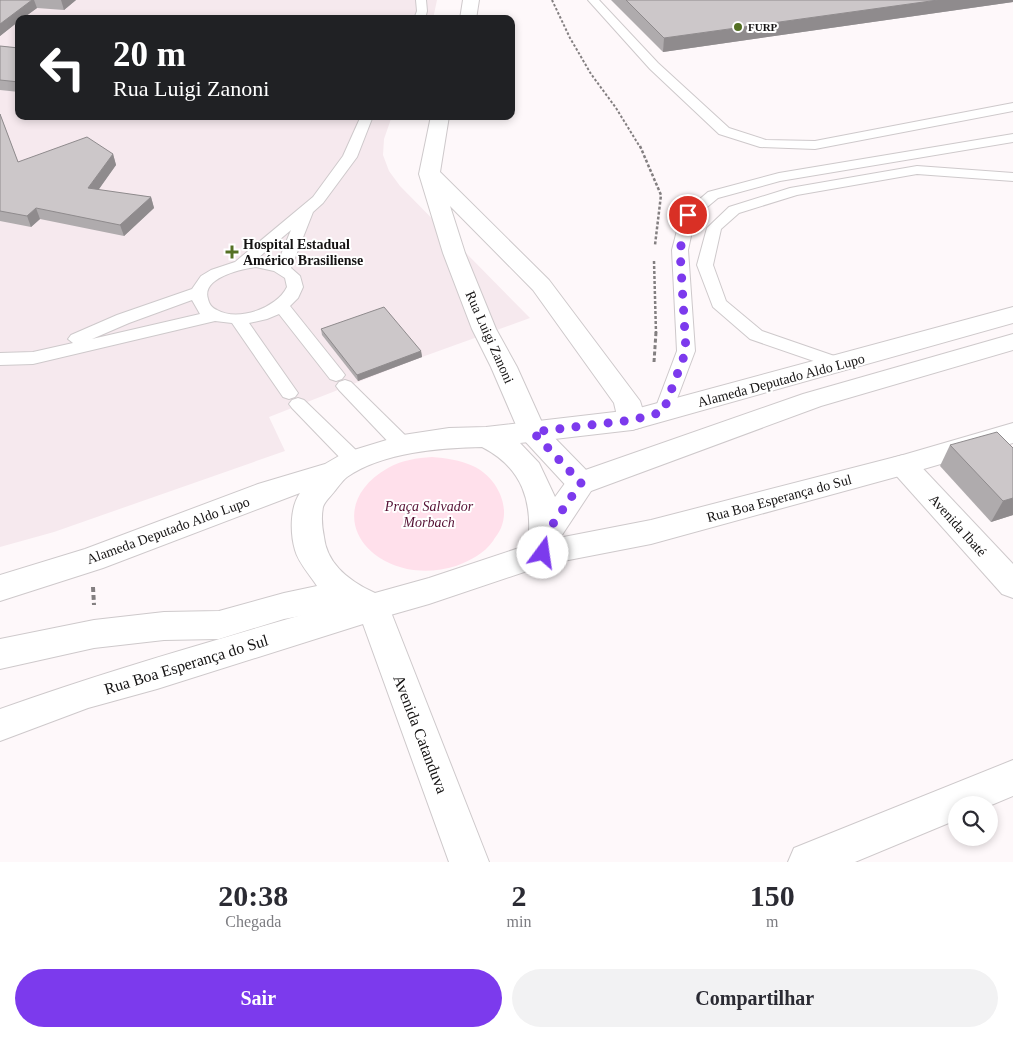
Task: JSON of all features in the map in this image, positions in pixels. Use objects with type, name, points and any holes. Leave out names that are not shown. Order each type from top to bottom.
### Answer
[{"type":"street","points":[[469,15],[471,0]]},
{"type":"street","name":"Rua Luigi Zanoni","points":[[439,120],[429,174],[454,253],[484,329],[504,367],[533,432],[581,483]]},
{"type":"street","points":[[429,174],[541,285],[630,411]]},
{"type":"street","name":"Alameda Deputado Aldo Lupo","points":[[0,588],[92,559],[268,492],[403,445],[448,438],[486,437],[533,432],[630,411],[663,412],[1013,315]]},
{"type":"street","name":"Alameda Deputado Aldo Lupo","points":[[581,483],[812,400],[1013,342]]},
{"type":"street","name":"Rua Boa Esperança do Sul","points":[[0,725],[88,693],[157,674],[359,600],[429,591],[544,544],[651,532],[904,465],[1013,433]]},
{"type":"street","points":[[486,437],[510,450],[530,472],[540,497],[544,544]]},
{"type":"street","points":[[345,465],[309,502],[307,524],[310,550],[334,586],[359,600]]},
{"type":"street","name":"Avenida Ibaté","points":[[904,465],[1013,586]]},
{"type":"street","points":[[544,544],[581,483]]},
{"type":"street","points":[[0,654],[94,634],[164,626],[219,625],[284,606],[359,600]]},
{"type":"street","name":"Avenida Catanduva","points":[[359,600],[469,862]]},
{"type":"street","points":[[808,862],[1013,778]]},
{"type":"lane","points":[[420,15],[421,0]]},
{"type":"lane","points":[[593,0],[654,66],[724,130],[764,144],[815,145],[1013,107]]},
{"type":"lane","points":[[240,264],[306,211],[335,179],[350,157],[365,120]]},
{"type":"lane","points":[[663,412],[686,351],[680,250],[688,215],[713,195],[779,177],[1013,138]]},
{"type":"lane","points":[[840,364],[756,335],[719,303],[705,265],[714,228],[734,210],[795,191],[917,170],[1013,176]]},
{"type":"lane","points":[[282,268],[306,211]]},
{"type":"lane","points":[[256,262],[282,268],[291,274],[296,283],[295,292],[289,302],[263,316],[238,320],[215,316],[205,310],[199,301],[200,287],[213,274],[240,264],[256,262]]},
{"type":"lane","points":[[32,358],[123,319],[199,292]]},
{"type":"lane","points":[[282,307],[340,381],[403,445]]},
{"type":"lane","points":[[0,359],[32,358],[215,316]]},
{"type":"lane","points":[[238,320],[294,399],[345,465]]},
{"type":"path","points":[[552,0],[570,38],[591,74],[616,108],[642,150],[661,195],[655,234],[656,341],[653,375],[630,411]]},
{"type":"shaded area","name":"Hospital Estadual Américo Brasiliense","points":[[0,0],[437,0],[434,15],[15,15],[15,120],[391,120],[384,139],[383,155],[389,171],[400,186],[530,318],[422,357],[269,417],[285,451],[54,532],[0,547]]},
{"type":"green space","name":"Praça Salvador Morbach","points":[[432,457],[468,464],[488,477],[499,492],[504,510],[504,519],[500,530],[489,546],[471,559],[450,568],[438,570],[407,569],[387,562],[372,552],[361,540],[355,525],[355,510],[360,495],[371,481],[388,468],[410,460]]},
{"type":"building","points":[[0,0],[32,0],[0,24]]},
{"type":"building","points":[[626,0],[938,0],[664,38]]},
{"type":"building","points":[[0,46],[15,48],[15,82],[0,80]]},
{"type":"building","points":[[0,114],[18,162],[87,137],[113,154],[88,188],[151,197],[120,225],[36,208],[27,216],[0,211]]},
{"type":"building","points":[[384,307],[421,351],[357,375],[321,329]]},
{"type":"building","points":[[997,432],[1013,448],[1013,498],[1003,501],[950,445]]},
{"type":"place","name":"FURP","points":[[738,27]]},
{"type":"place","name":"Hospital Estadual Américo Brasiliense","points":[[232,252]]},
{"type":"route","points":[[543,553],[546,534],[581,483],[533,432],[632,420],[663,412],[686,351],[680,250],[688,215]]}]
